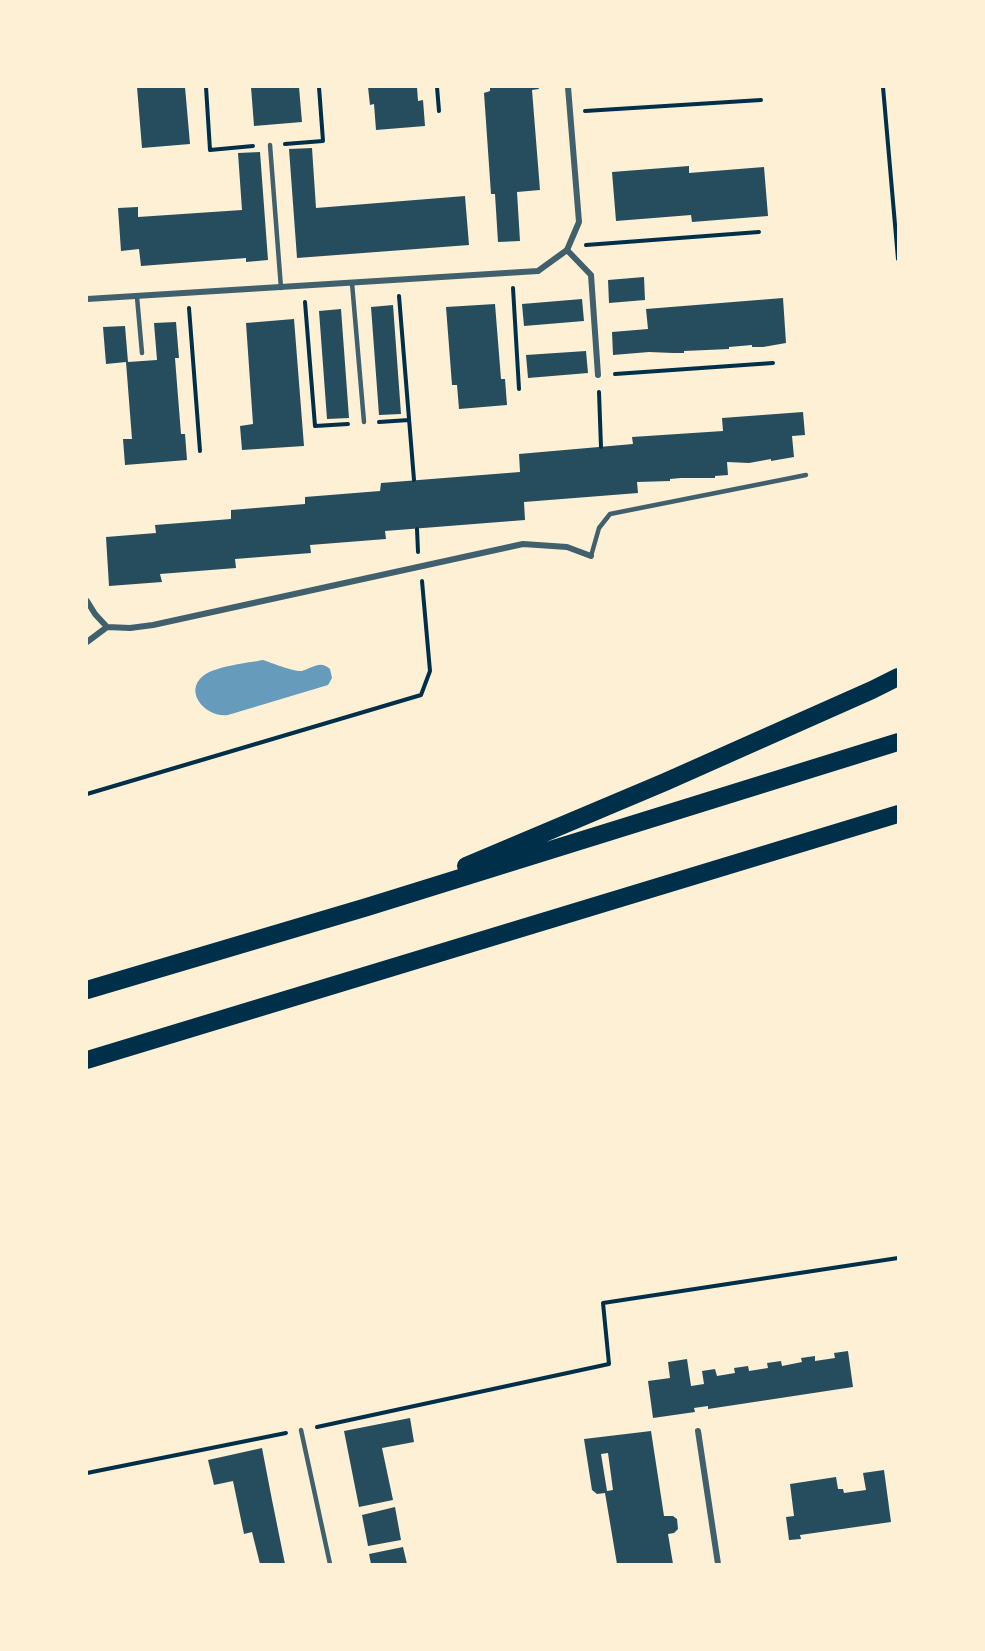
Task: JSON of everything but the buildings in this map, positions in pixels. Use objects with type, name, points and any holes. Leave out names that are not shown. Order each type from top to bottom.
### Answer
[{"type":"highway","points":[[367,907],[665,782],[898,677]]},
{"type":"highway","points":[[87,990],[367,907],[898,742]]},
{"type":"highway","points":[[87,1060],[898,814]]},
{"type":"street","points":[[87,299],[538,271],[568,248],[579,222],[568,87]]},
{"type":"street","points":[[568,248],[591,275],[598,375]]},
{"type":"street","points":[[87,642],[107,627],[130,628],[153,625],[523,544],[567,547],[591,556]]},
{"type":"street","points":[[87,600],[95,614],[107,627]]},
{"type":"street","points":[[698,1431],[718,1564]]},
{"type":"lane","points":[[270,145],[281,288]]},
{"type":"lane","points":[[352,283],[363,422]]},
{"type":"lane","points":[[137,297],[142,353]]},
{"type":"lane","points":[[591,556],[599,528],[610,514],[806,475]]},
{"type":"lane","points":[[301,1430],[330,1564]]},
{"type":"path","points":[[437,87],[438,111]]},
{"type":"path","points":[[883,87],[898,259]]},
{"type":"path","points":[[570,112],[761,100]]},
{"type":"path","points":[[568,248],[759,232]]},
{"type":"path","points":[[512,273],[519,389]]},
{"type":"path","points":[[398,280],[414,480]]},
{"type":"path","points":[[304,286],[315,426],[409,420]]},
{"type":"path","points":[[188,294],[200,451]]},
{"type":"path","points":[[601,447],[598,375],[773,363]]},
{"type":"path","points":[[87,794],[421,695],[430,671],[421,566]]},
{"type":"path","points":[[87,1473],[609,1364],[603,1303],[898,1258]]},
{"type":"water","points":[[263,660],[298,671],[323,665],[330,669],[332,678],[328,685],[228,715],[212,712],[200,703],[195,689],[197,682],[203,676],[223,667]]}]
